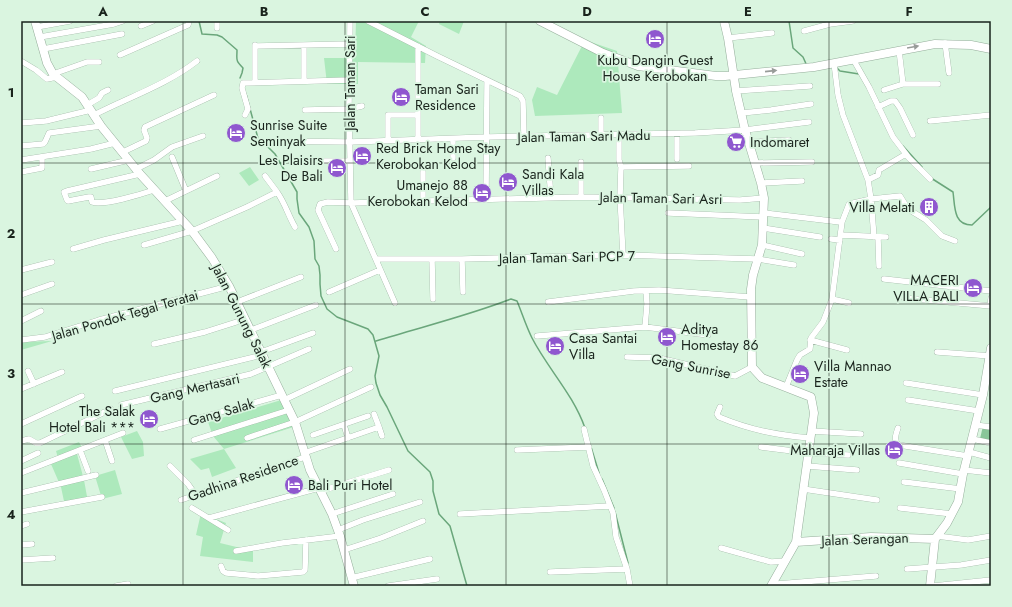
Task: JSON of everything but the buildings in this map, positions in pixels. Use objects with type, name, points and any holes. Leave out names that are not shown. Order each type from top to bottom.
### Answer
[{"type":"street","points":[[36,24],[70,21]]},
{"type":"street","points":[[40,37],[122,21]]},
{"type":"street","points":[[141,26],[153,21]]},
{"type":"street","points":[[120,55],[188,25],[189,21]]},
{"type":"street","points":[[217,21],[217,28]]},
{"type":"street","name":"Jalan Taman Sari","points":[[350,21],[349,109],[351,203],[395,303]]},
{"type":"street","points":[[368,21],[522,97],[524,137]]},
{"type":"street","points":[[540,21],[603,53],[638,66],[708,75],[733,76],[814,67],[927,45],[971,45],[991,49]]},
{"type":"street","points":[[724,21],[736,91],[748,142],[761,183],[764,198],[762,245],[753,275],[750,297],[752,367],[762,378],[808,395],[812,400],[814,413],[796,542],[772,584]]},
{"type":"street","points":[[804,31],[830,24],[853,21]]},
{"type":"street","name":"Jalan Gunung Salak","points":[[36,24],[47,63],[55,75],[82,97],[101,126],[154,190],[192,231],[215,263],[229,286],[289,410],[304,455],[332,514],[354,586]]},
{"type":"street","points":[[728,38],[772,33]]},
{"type":"street","points":[[43,49],[122,34]]},
{"type":"street","points":[[255,82],[256,46],[350,44]]},
{"type":"street","points":[[945,44],[949,73]]},
{"type":"street","points":[[304,45],[304,80]]},
{"type":"street","points":[[418,46],[418,140]]},
{"type":"street","points":[[899,50],[903,84]]},
{"type":"street","points":[[853,59],[869,87],[893,137],[906,154],[930,179]]},
{"type":"street","points":[[21,61],[47,78],[87,62],[99,62]]},
{"type":"street","points":[[21,123],[46,121],[114,105],[166,82],[186,70],[197,61]]},
{"type":"street","points":[[834,64],[842,115],[868,180],[879,266]]},
{"type":"street","points":[[244,114],[248,109],[242,85],[246,82],[350,80]]},
{"type":"street","points":[[486,200],[487,80]]},
{"type":"street","points":[[884,90],[903,84],[938,84]]},
{"type":"street","points":[[736,91],[810,86]]},
{"type":"street","points":[[91,110],[102,93],[108,90]]},
{"type":"street","points":[[123,152],[146,141],[147,138],[144,130],[145,127],[214,96]]},
{"type":"street","points":[[878,107],[895,101],[913,135]]},
{"type":"street","points":[[742,113],[811,104]]},
{"type":"street","points":[[305,110],[349,109],[362,106]]},
{"type":"street","points":[[388,140],[388,115],[418,115]]},
{"type":"street","points":[[930,121],[991,115]]},
{"type":"street","points":[[600,118],[601,136]]},
{"type":"street","name":"Jalan Taman Sari Madu","points":[[263,141],[350,142],[487,137],[677,134],[745,130],[809,122]]},
{"type":"street","points":[[21,146],[43,144],[49,133],[101,126]]},
{"type":"street","points":[[677,134],[677,159]]},
{"type":"street","points":[[619,135],[623,255]]},
{"type":"street","points":[[154,190],[136,196],[98,202],[92,202],[90,197],[68,201],[66,200],[64,192],[138,171],[172,147],[203,136]]},
{"type":"street","points":[[453,139],[453,158]]},
{"type":"street","points":[[748,142],[789,140]]},
{"type":"street","points":[[21,160],[85,150],[115,143]]},
{"type":"street","points":[[868,180],[878,175],[879,170],[906,154]]},
{"type":"street","points":[[21,172],[42,168],[42,157]]},
{"type":"street","points":[[172,157],[186,191]]},
{"type":"street","points":[[548,158],[551,198]]},
{"type":"street","points":[[90,169],[129,160]]},
{"type":"street","points":[[317,161],[350,161]]},
{"type":"street","points":[[581,162],[581,197]]},
{"type":"street","points":[[755,163],[812,162]]},
{"type":"street","points":[[621,167],[688,166]]},
{"type":"street","points":[[423,172],[423,202]]},
{"type":"street","points":[[165,201],[217,176]]},
{"type":"street","points":[[265,176],[284,203],[287,213],[295,227]]},
{"type":"street","points":[[761,183],[802,181]]},
{"type":"street","points":[[144,245],[192,231],[247,208],[276,192]]},
{"type":"street","points":[[786,387],[800,355],[810,349],[810,340],[823,322],[832,299],[842,222],[849,204],[871,199],[901,196],[904,205],[908,209],[926,220],[942,236],[955,241]]},
{"type":"street","name":"Jalan Taman Sari Asri","points":[[336,249],[318,210],[318,206],[320,204],[328,202],[423,202],[581,197],[740,200],[764,198]]},
{"type":"street","points":[[668,213],[764,215],[840,222]]},
{"type":"street","points":[[73,249],[110,238],[183,221]]},
{"type":"street","points":[[763,228],[820,237]]},
{"type":"street","points":[[831,239],[886,237]]},
{"type":"street","points":[[762,245],[802,254]]},
{"type":"street","name":"Jalan Taman Sari PCP 7","points":[[376,259],[462,259],[623,255],[758,259],[794,265]]},
{"type":"street","points":[[432,259],[433,298]]},
{"type":"street","points":[[462,259],[463,292]]},
{"type":"street","points":[[21,270],[52,262]]},
{"type":"street","points":[[329,292],[380,270]]},
{"type":"street","points":[[237,302],[300,277]]},
{"type":"street","points":[[884,279],[991,291]]},
{"type":"street","points":[[21,295],[52,284]]},
{"type":"street","name":"Jalan Pondok Tegal Teratai","points":[[21,340],[44,338],[114,316],[229,286]]},
{"type":"street","points":[[548,302],[659,290],[750,297]]},
{"type":"street","points":[[645,328],[647,304],[646,291]]},
{"type":"street","points":[[904,298],[991,306],[991,298]]},
{"type":"street","points":[[832,299],[849,303]]},
{"type":"street","points":[[251,330],[316,305]]},
{"type":"street","points":[[21,320],[41,311]]},
{"type":"street","points":[[154,344],[205,332],[246,319]]},
{"type":"street","points":[[536,336],[645,328],[708,335]]},
{"type":"street","points":[[114,391],[262,353],[313,333]]},
{"type":"street","points":[[810,340],[847,350]]},
{"type":"street","name":"Gang Mertasari","points":[[121,405],[251,374],[309,349]]},
{"type":"street","points":[[937,352],[991,353],[986,391],[975,425],[958,502],[952,514],[936,537],[932,568],[932,586],[991,580]]},
{"type":"street","name":"Gang Sunrise","points":[[628,357],[659,358],[736,376],[752,367]]},
{"type":"street","name":"Gang Salak","points":[[160,429],[283,398],[350,369]]},
{"type":"street","points":[[28,371],[34,384]]},
{"type":"street","points":[[21,389],[62,372]]},
{"type":"street","points":[[906,383],[986,391]]},
{"type":"street","points":[[247,438],[294,422],[371,387]]},
{"type":"street","points":[[21,424],[82,396]]},
{"type":"street","points":[[908,400],[979,411]]},
{"type":"street","points":[[720,407],[718,417],[747,428],[766,433],[861,434]]},
{"type":"street","points":[[21,440],[29,439],[36,443],[40,443],[111,409]]},
{"type":"street","points":[[194,440],[289,410]]},
{"type":"street","points":[[374,414],[382,436]]},
{"type":"street","points":[[314,435],[368,416]]},
{"type":"street","points":[[344,425],[348,438]]},
{"type":"street","points":[[975,425],[991,428]]},
{"type":"street","name":"Gadhina Residence","points":[[181,500],[379,427]]},
{"type":"street","points":[[898,428],[895,439],[899,445],[991,458]]},
{"type":"street","points":[[584,429],[595,471],[604,490],[613,516],[617,539],[628,569],[630,586]]},
{"type":"street","points":[[21,473],[123,432]]},
{"type":"street","points":[[972,439],[991,443]]},
{"type":"street","points":[[105,440],[112,462]]},
{"type":"street","points":[[518,450],[589,447]]},
{"type":"street","points":[[761,447],[808,453],[848,455]]},
{"type":"street","points":[[80,450],[88,471]]},
{"type":"street","points":[[21,461],[38,453]]},
{"type":"street","points":[[899,464],[964,472],[991,473]]},
{"type":"street","points":[[170,466],[188,484],[195,494]]},
{"type":"street","points":[[807,466],[857,470]]},
{"type":"street","points":[[209,518],[320,490],[389,470]]},
{"type":"street","points":[[21,493],[96,475]]},
{"type":"street","points":[[904,482],[961,489]]},
{"type":"street","points":[[803,489],[877,500]]},
{"type":"street","points":[[332,514],[393,494]]},
{"type":"street","points":[[21,512],[102,497]]},
{"type":"street","points":[[236,551],[306,540],[339,533],[420,502]]},
{"type":"street","points":[[460,514],[610,506]]},
{"type":"street","points":[[192,508],[228,530]]},
{"type":"street","points":[[900,508],[952,514]]},
{"type":"street","points":[[344,550],[381,538],[423,521]]},
{"type":"street","points":[[936,537],[968,540],[991,536]]},
{"type":"street","name":"Jalan Serangan","points":[[796,542],[871,537],[936,537]]},
{"type":"street","points":[[221,566],[223,571],[226,573],[256,576],[303,572],[305,570],[306,540]]},
{"type":"street","points":[[21,545],[32,544]]},
{"type":"street","points":[[721,548],[771,562],[786,561]]},
{"type":"street","points":[[21,560],[53,558]]},
{"type":"street","points":[[351,578],[430,559]]},
{"type":"street","points":[[907,569],[932,568],[991,560]]},
{"type":"street","points":[[550,572],[628,569]]},
{"type":"street","points":[[772,584],[876,576]]},
{"type":"street","points":[[388,586],[437,579]]},
{"type":"street","points":[[116,586],[128,584]]},
{"type":"green space","points":[[356,21],[419,21],[411,37],[426,46],[425,63],[358,62],[358,84],[327,84],[324,58],[355,58]]},
{"type":"green space","points":[[440,21],[464,21],[459,34],[439,24]]},
{"type":"green space","points":[[585,40],[617,51],[622,113],[535,116],[532,100],[537,87],[557,95]]},
{"type":"green space","points":[[250,167],[259,180],[249,186],[239,173]]},
{"type":"green space","points":[[52,341],[21,350],[21,342]]},
{"type":"green space","points":[[288,398],[300,425],[224,449],[213,436],[208,422]]},
{"type":"green space","points":[[983,426],[991,427],[991,445],[979,443]]},
{"type":"green space","points":[[137,431],[143,442],[144,456],[132,459],[121,437]]},
{"type":"green space","points":[[79,442],[84,452],[77,454],[88,502],[65,506],[61,487],[51,464],[59,461],[56,451]]},
{"type":"green space","points":[[224,449],[236,468],[212,477],[209,468],[201,470],[190,459]]},
{"type":"green space","points":[[115,470],[122,494],[102,499],[95,476]]},
{"type":"green space","points":[[201,513],[226,523],[220,543],[253,551],[253,562],[200,556],[203,537],[196,535]]},
{"type":"waterway","points":[[199,21],[202,34],[217,35],[222,37],[237,50],[237,60],[243,68],[240,78]]},
{"type":"waterway","points":[[789,21],[793,48],[803,57],[807,66]]},
{"type":"waterway","points":[[836,67],[840,71],[859,74]]},
{"type":"waterway","points":[[246,94],[259,142],[268,147],[275,154],[297,192],[299,213],[309,227],[314,241],[315,259],[319,266],[321,296],[327,309],[337,317],[368,329],[373,335],[379,356],[375,376],[380,395],[408,451],[430,472],[439,514],[450,526],[467,586]]},
{"type":"waterway","points":[[903,146],[922,167]]},
{"type":"waterway","points":[[931,178],[953,192],[956,214],[961,222],[972,225],[991,207]]},
{"type":"waterway","points":[[376,341],[461,316],[511,299],[517,301],[532,338],[574,404],[585,428]]},
{"type":"waterway","points":[[591,447],[599,473]]},
{"type":"waterway","points":[[602,479],[614,508]]},
{"type":"waterway","points":[[615,512],[628,563]]},
{"type":"place","name":"Kubu Dangin Guest House Kerobokan","points":[[655,39]]},
{"type":"place","name":"Taman Sari Residence","points":[[401,97]]},
{"type":"place","name":"Sunrise Suite Seminyak","points":[[236,133]]},
{"type":"place","name":"Indomaret","points":[[736,142]]},
{"type":"place","name":"Red Brick Home Stay Kerobokan Kelod","points":[[362,156]]},
{"type":"place","name":"Les Plaisirs De Bali","points":[[337,168]]},
{"type":"place","name":"Sandi Kala Villas","points":[[508,182]]},
{"type":"place","name":"Umanejo 88 Kerobokan Kelod","points":[[482,193]]},
{"type":"place","name":"Villa Melati","points":[[929,207]]},
{"type":"place","name":"MACERI VILLA BALI","points":[[973,288]]},
{"type":"place","name":"Aditya Homestay 86","points":[[667,337]]},
{"type":"place","name":"Casa Santai Villa","points":[[555,346]]},
{"type":"place","name":"Villa Mannao Estate","points":[[800,374]]},
{"type":"place","name":"The Salak Hotel Bali ***","points":[[149,419]]},
{"type":"place","name":"Maharaja Villas","points":[[894,450]]},
{"type":"place","name":"Bali Puri Hotel","points":[[294,485]]}]
